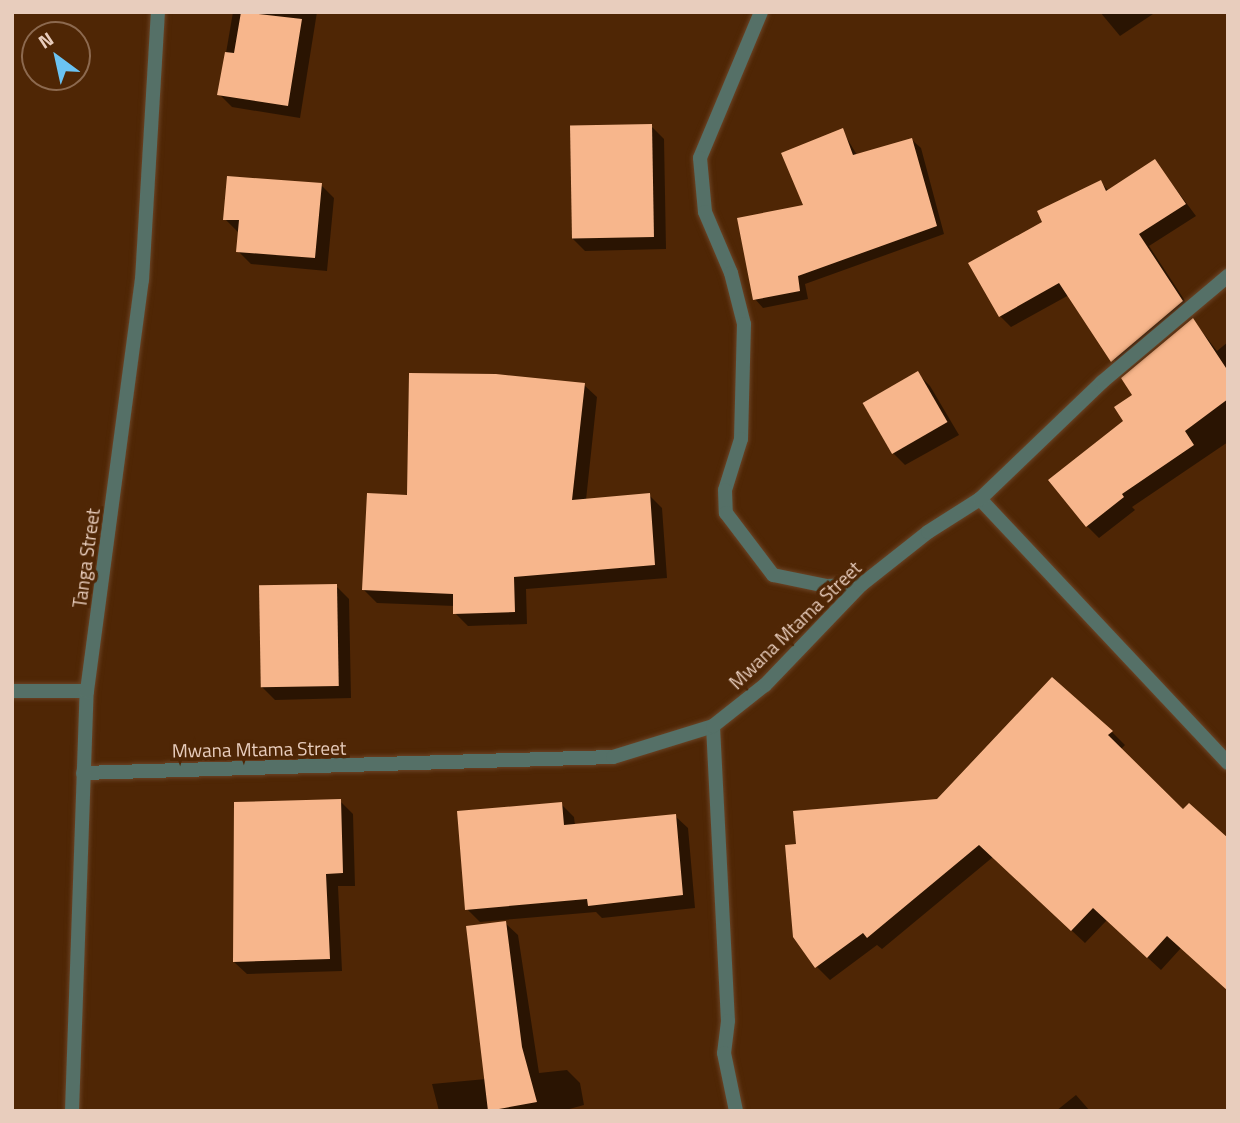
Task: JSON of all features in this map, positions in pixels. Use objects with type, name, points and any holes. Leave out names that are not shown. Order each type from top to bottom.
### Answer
[{"type":"street","name":"Tanga Street","points":[[72,1111],[87,691],[142,280],[158,12]]},
{"type":"street","points":[[761,12],[700,158],[705,212],[731,273],[744,324],[741,439],[725,491],[726,513],[774,575],[826,586],[861,585]]},
{"type":"street","name":"Mwana Mtama Street","points":[[83,773],[613,757],[713,726],[765,685],[861,585],[928,532],[980,499],[1102,382],[1228,276]]},
{"type":"street","points":[[980,499],[1228,763]]},
{"type":"street","points":[[12,691],[87,691]]},
{"type":"street","points":[[713,726],[728,1021],[724,1053],[736,1111]]},
{"type":"building","points":[[241,12],[302,19],[288,106],[217,95],[225,52],[234,53]]},
{"type":"building","points":[[652,124],[654,237],[572,238],[570,125]]},
{"type":"building","points":[[843,128],[853,155],[912,138],[937,226],[798,276],[800,291],[753,300],[737,218],[803,205],[781,153]]},
{"type":"building","points":[[1155,159],[1186,204],[1139,234],[1183,301],[1111,362],[1059,283],[999,317],[968,263],[1042,222],[1037,211],[1101,180],[1106,191]]},
{"type":"building","points":[[227,176],[322,183],[315,258],[236,252],[239,220],[223,220]]},
{"type":"building","points":[[1193,318],[1228,371],[1228,399],[1185,431],[1194,445],[1122,494],[1124,497],[1086,527],[1048,480],[1123,421],[1114,407],[1132,395],[1121,378]]},
{"type":"building","points":[[918,371],[948,422],[892,454],[863,403]]},
{"type":"building","points":[[409,373],[496,374],[585,383],[572,500],[650,493],[655,565],[514,577],[515,612],[453,614],[453,594],[362,590],[367,493],[407,495]]},
{"type":"building","points":[[337,584],[339,686],[261,687],[259,585]]},
{"type":"building","points":[[1052,677],[1113,731],[1108,735],[1183,809],[1189,803],[1228,838],[1228,991],[1167,936],[1147,958],[1093,908],[1071,931],[979,845],[867,938],[863,933],[815,968],[793,937],[785,845],[796,844],[793,811],[937,799]]},
{"type":"building","points":[[341,799],[343,873],[326,874],[330,959],[233,962],[234,802]]},
{"type":"building","points":[[562,802],[564,825],[676,814],[683,895],[588,906],[587,899],[465,910],[457,811]]},
{"type":"building","points":[[506,921],[522,1047],[537,1102],[488,1111],[466,926]]}]
